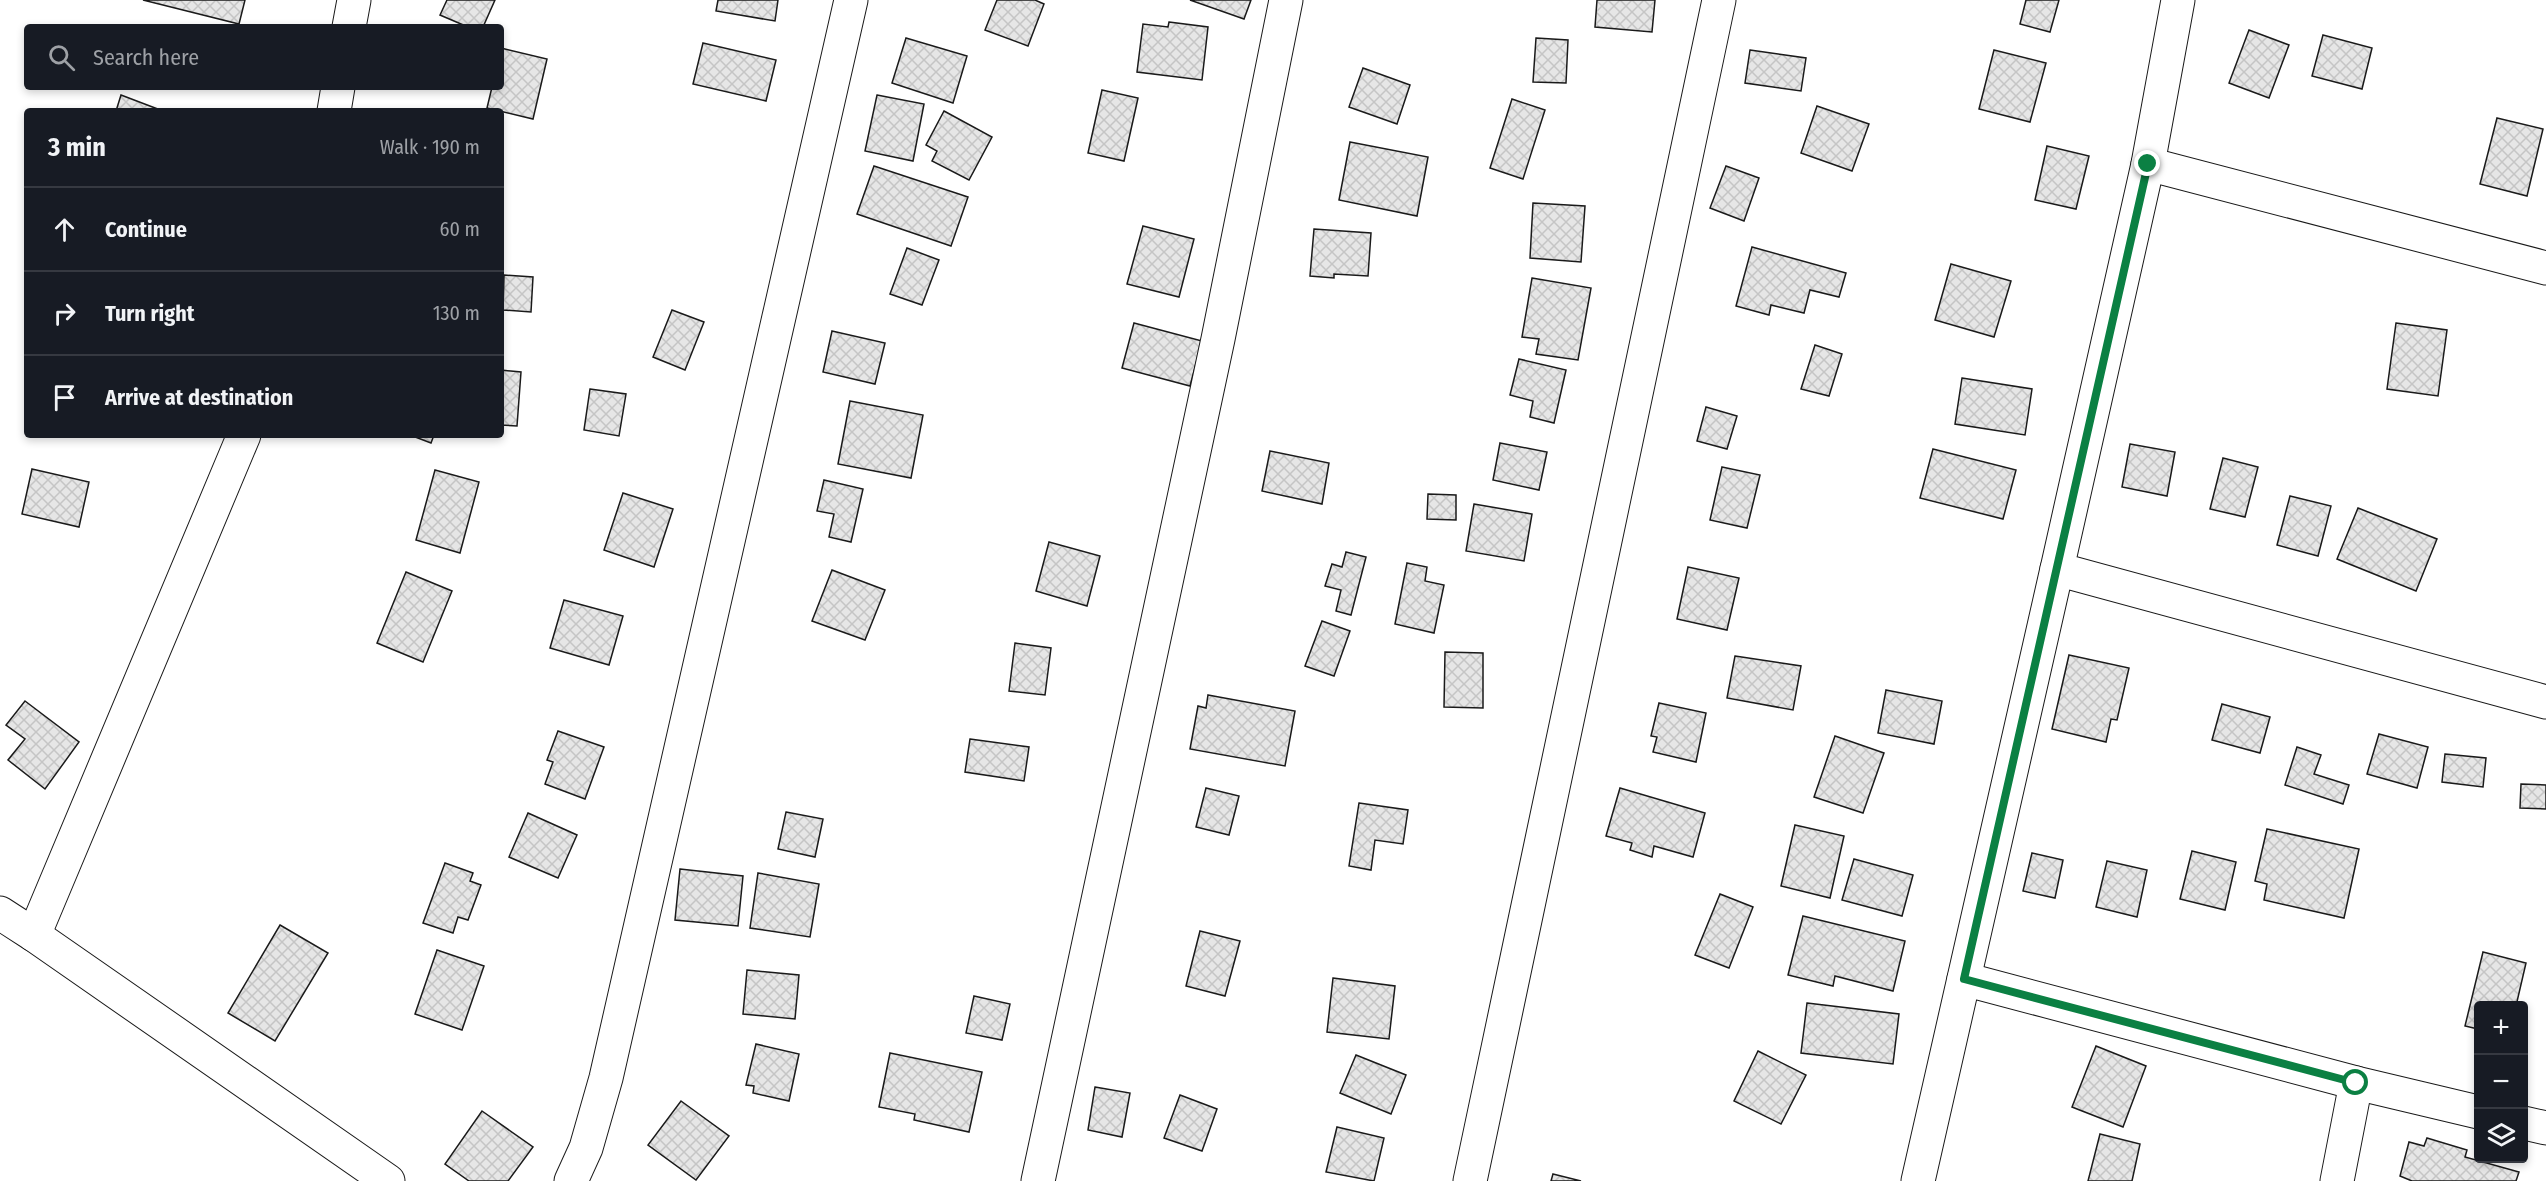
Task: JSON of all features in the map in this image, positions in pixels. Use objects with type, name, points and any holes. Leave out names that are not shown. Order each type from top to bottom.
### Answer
[{"type":"street","points":[[350,24],[354,0]]},
{"type":"street","points":[[571,1181],[586,1148],[606,1078],[851,0]]},
{"type":"street","points":[[1038,1181],[1216,351],[1286,0]]},
{"type":"street","points":[[1470,1181],[1719,0]]},
{"type":"street","points":[[1918,1181],[2148,164],[2178,0]]},
{"type":"street","points":[[334,108],[338,90]]},
{"type":"street","points":[[2148,164],[2546,268]]},
{"type":"street","points":[[34,935],[243,438]]},
{"type":"street","points":[[2057,569],[2546,702]]},
{"type":"street","points":[[0,913],[388,1181]]},
{"type":"street","points":[[1964,979],[2356,1083],[2474,1111]]},
{"type":"street","points":[[2337,1181],[2356,1083]]},
{"type":"street","points":[[2528,1124],[2546,1128]]},
{"type":"building","points":[[143,0],[245,0],[239,24]]},
{"type":"building","points":[[447,0],[495,0],[484,24],[461,24],[440,15]]},
{"type":"building","points":[[718,0],[778,0],[775,21],[716,11]]},
{"type":"building","points":[[997,0],[1035,0],[1044,4],[1028,46],[985,30]]},
{"type":"building","points":[[1190,0],[1251,0],[1244,19]]},
{"type":"building","points":[[1597,0],[1655,0],[1652,32],[1595,27]]},
{"type":"building","points":[[2026,0],[2059,0],[2050,32],[2020,24]]},
{"type":"building","points":[[1169,22],[1208,27],[1202,80],[1137,72],[1143,24],[1168,27]]},
{"type":"building","points":[[2249,30],[2289,45],[2269,98],[2229,83]]},
{"type":"building","points":[[2323,35],[2372,48],[2362,89],[2312,76]]},
{"type":"building","points":[[906,38],[967,56],[953,103],[892,83]]},
{"type":"building","points":[[1536,38],[1568,40],[1566,83],[1533,82]]},
{"type":"building","points":[[703,43],[776,60],[766,101],[693,84]]},
{"type":"building","points":[[504,49],[547,59],[533,119],[504,112],[504,108],[487,108],[491,90],[504,90]]},
{"type":"building","points":[[1750,50],[1806,58],[1801,91],[1745,83]]},
{"type":"building","points":[[1994,50],[2046,63],[2030,122],[1979,109]]},
{"type":"building","points":[[1363,68],[1410,85],[1397,124],[1349,107]]},
{"type":"building","points":[[1102,90],[1138,98],[1124,161],[1088,153]]},
{"type":"building","points":[[121,95],[155,108],[117,108]]},
{"type":"building","points":[[877,95],[924,104],[913,161],[865,151]]},
{"type":"building","points":[[1512,99],[1545,110],[1523,179],[1490,168]]},
{"type":"building","points":[[1817,106],[1869,124],[1852,171],[1801,153]]},
{"type":"building","points":[[944,111],[992,137],[969,180],[932,161],[937,151],[926,145]]},
{"type":"building","points":[[2497,118],[2543,129],[2527,196],[2480,184]]},
{"type":"building","points":[[1350,142],[1428,157],[1417,216],[1339,200]]},
{"type":"building","points":[[2047,146],[2089,156],[2076,209],[2035,200]]},
{"type":"building","points":[[874,166],[968,197],[951,246],[857,214]]},
{"type":"building","points":[[1726,166],[1759,178],[1744,221],[1710,208]]},
{"type":"building","points":[[1533,203],[1585,206],[1581,262],[1530,258]]},
{"type":"building","points":[[1143,226],[1194,239],[1179,297],[1127,284]]},
{"type":"building","points":[[1314,229],[1371,233],[1368,276],[1334,274],[1334,278],[1310,276]]},
{"type":"building","points":[[1752,247],[1846,273],[1839,297],[1810,290],[1804,313],[1771,305],[1769,315],[1736,306]]},
{"type":"building","points":[[907,248],[939,260],[922,305],[890,294]]},
{"type":"building","points":[[1951,264],[2011,281],[1994,337],[1935,320]]},
{"type":"building","points":[[504,275],[533,277],[531,312],[504,310]]},
{"type":"building","points":[[1532,278],[1591,288],[1578,360],[1536,354],[1539,339],[1522,337]]},
{"type":"building","points":[[672,310],[704,322],[685,370],[653,357]]},
{"type":"building","points":[[1134,323],[1202,341],[1190,386],[1122,368]]},
{"type":"building","points":[[2396,323],[2447,330],[2438,396],[2387,389]]},
{"type":"building","points":[[832,331],[885,343],[875,384],[823,372]]},
{"type":"building","points":[[1815,345],[1842,354],[1829,396],[1801,389]]},
{"type":"building","points":[[1519,359],[1566,370],[1554,423],[1530,417],[1533,401],[1510,395]]},
{"type":"building","points":[[504,370],[521,372],[517,426],[504,425]]},
{"type":"building","points":[[1962,378],[2032,389],[2025,435],[1955,424]]},
{"type":"building","points":[[590,389],[626,394],[619,436],[584,430]]},
{"type":"building","points":[[850,401],[923,415],[911,478],[838,464]]},
{"type":"building","points":[[1706,407],[1737,416],[1727,449],[1697,441]]},
{"type":"building","points":[[418,438],[433,438],[431,443]]},
{"type":"building","points":[[1500,443],[1547,452],[1539,490],[1493,480]]},
{"type":"building","points":[[2130,444],[2175,452],[2167,496],[2122,487]]},
{"type":"building","points":[[1933,449],[2016,470],[2003,519],[1920,498]]},
{"type":"building","points":[[1270,451],[1329,463],[1322,504],[1262,491]]},
{"type":"building","points":[[2223,458],[2258,467],[2245,517],[2210,509]]},
{"type":"building","points":[[1722,467],[1760,475],[1747,528],[1710,520]]},
{"type":"building","points":[[32,469],[89,482],[79,527],[22,514]]},
{"type":"building","points":[[435,470],[479,482],[460,553],[416,540]]},
{"type":"building","points":[[824,480],[863,489],[851,542],[829,537],[834,514],[817,511]]},
{"type":"building","points":[[623,493],[673,509],[654,567],[604,550]]},
{"type":"building","points":[[1428,494],[1456,495],[1456,520],[1427,519]]},
{"type":"building","points":[[2290,496],[2331,506],[2318,556],[2277,545]]},
{"type":"building","points":[[1474,504],[1532,514],[1524,561],[1466,551]]},
{"type":"building","points":[[2358,508],[2437,539],[2416,591],[2337,559]]},
{"type":"building","points":[[1049,542],[1100,556],[1087,606],[1036,591]]},
{"type":"building","points":[[1346,552],[1366,557],[1351,615],[1336,611],[1341,590],[1325,586],[1332,564],[1342,567]]},
{"type":"building","points":[[1407,563],[1427,567],[1425,581],[1444,585],[1434,633],[1395,624]]},
{"type":"building","points":[[1688,567],[1739,578],[1727,630],[1677,619]]},
{"type":"building","points":[[832,570],[885,590],[865,640],[812,621]]},
{"type":"building","points":[[406,572],[452,591],[423,662],[377,643]]},
{"type":"building","points":[[564,600],[623,616],[609,665],[550,648]]},
{"type":"building","points":[[1322,621],[1350,631],[1334,676],[1305,666]]},
{"type":"building","points":[[1015,643],[1051,648],[1045,695],[1009,691]]},
{"type":"building","points":[[1445,652],[1483,653],[1483,708],[1444,707]]},
{"type":"building","points":[[2069,655],[2129,668],[2117,720],[2111,719],[2106,742],[2052,729]]},
{"type":"building","points":[[1735,656],[1801,666],[1793,710],[1727,698]]},
{"type":"building","points":[[1886,690],[1942,701],[1934,744],[1878,733]]},
{"type":"building","points":[[1208,695],[1295,711],[1285,766],[1190,749],[1198,706],[1206,708]]},
{"type":"building","points":[[25,701],[79,742],[45,789],[8,760],[25,739],[6,725]]},
{"type":"building","points":[[1659,703],[1706,713],[1696,762],[1653,752],[1657,737],[1651,736]]},
{"type":"building","points":[[2222,704],[2270,717],[2260,753],[2212,740]]},
{"type":"building","points":[[558,731],[604,747],[585,799],[545,784],[553,762],[547,760]]},
{"type":"building","points":[[2379,734],[2428,747],[2417,788],[2367,774]]},
{"type":"building","points":[[1835,736],[1884,753],[1863,813],[1814,797]]},
{"type":"building","points":[[970,739],[1029,747],[1024,781],[965,772]]},
{"type":"building","points":[[2297,747],[2321,755],[2314,774],[2349,785],[2343,804],[2285,785]]},
{"type":"building","points":[[2445,754],[2486,758],[2483,787],[2442,782]]},
{"type":"building","points":[[2521,784],[2546,785],[2546,809],[2520,808]]},
{"type":"building","points":[[1206,788],[1239,796],[1229,835],[1196,827]]},
{"type":"building","points":[[1620,788],[1705,813],[1693,857],[1654,846],[1652,857],[1630,850],[1632,843],[1606,836]]},
{"type":"building","points":[[1359,803],[1408,810],[1403,844],[1375,840],[1371,870],[1349,866]]},
{"type":"building","points":[[786,812],[823,819],[815,857],[778,849]]},
{"type":"building","points":[[528,813],[577,835],[558,878],[509,857]]},
{"type":"building","points":[[1795,825],[1844,836],[1830,898],[1781,886]]},
{"type":"building","points":[[2267,829],[2359,849],[2344,918],[2264,900],[2267,884],[2255,881]]},
{"type":"building","points":[[2192,851],[2236,862],[2225,910],[2180,899]]},
{"type":"building","points":[[2032,853],[2063,860],[2055,898],[2023,891]]},
{"type":"building","points":[[1854,859],[1913,875],[1902,916],[1842,900]]},
{"type":"building","points":[[2107,861],[2147,870],[2137,917],[2096,907]]},
{"type":"building","points":[[445,863],[473,873],[470,881],[481,885],[468,920],[458,917],[453,933],[423,923]]},
{"type":"building","points":[[680,869],[743,876],[738,926],[675,920]]},
{"type":"building","points":[[758,873],[819,884],[810,937],[750,928]]},
{"type":"building","points":[[1720,894],[1753,907],[1729,968],[1695,955]]},
{"type":"building","points":[[1803,916],[1905,941],[1893,991],[1835,976],[1833,986],[1788,975]]},
{"type":"building","points":[[280,925],[328,953],[275,1041],[228,1013]]},
{"type":"building","points":[[1200,931],[1240,941],[1225,996],[1186,986]]},
{"type":"building","points":[[437,950],[484,966],[462,1030],[415,1014]]},
{"type":"building","points":[[2483,952],[2526,963],[2517,1001],[2474,1001],[2474,1028],[2465,1026]]},
{"type":"building","points":[[747,970],[799,975],[795,1019],[743,1014]]},
{"type":"building","points":[[1333,978],[1395,986],[1389,1039],[1327,1032]]},
{"type":"building","points":[[974,996],[1010,1004],[1002,1040],[966,1033]]},
{"type":"building","points":[[1807,1003],[1899,1014],[1893,1064],[1801,1053]]},
{"type":"building","points":[[756,1044],[799,1054],[789,1101],[753,1093],[754,1086],[746,1085]]},
{"type":"building","points":[[2096,1046],[2146,1066],[2123,1127],[2072,1107]]},
{"type":"building","points":[[1758,1051],[1806,1075],[1781,1124],[1734,1101]]},
{"type":"building","points":[[890,1053],[982,1072],[969,1132],[914,1120],[915,1114],[879,1107]]},
{"type":"building","points":[[1356,1055],[1406,1075],[1391,1114],[1340,1093]]},
{"type":"building","points":[[1095,1087],[1130,1093],[1122,1137],[1088,1130]]},
{"type":"building","points":[[1180,1095],[1217,1109],[1202,1151],[1164,1138]]},
{"type":"building","points":[[681,1101],[729,1136],[696,1180],[648,1145]]},
{"type":"building","points":[[482,1111],[533,1147],[508,1181],[469,1181],[445,1164]]},
{"type":"building","points":[[1337,1127],[1384,1138],[1374,1181],[1326,1172]]},
{"type":"building","points":[[2100,1134],[2140,1144],[2132,1181],[2088,1181]]},
{"type":"building","points":[[2427,1138],[2467,1150],[2465,1157],[2474,1160],[2474,1163],[2487,1163],[2519,1172],[2516,1181],[2412,1181],[2400,1176],[2409,1142],[2424,1146]]},
{"type":"building","points":[[1553,1174],[1581,1181],[1551,1181]]},
{"type":"route","points":[[2148,164],[1964,979],[2356,1083]]}]
